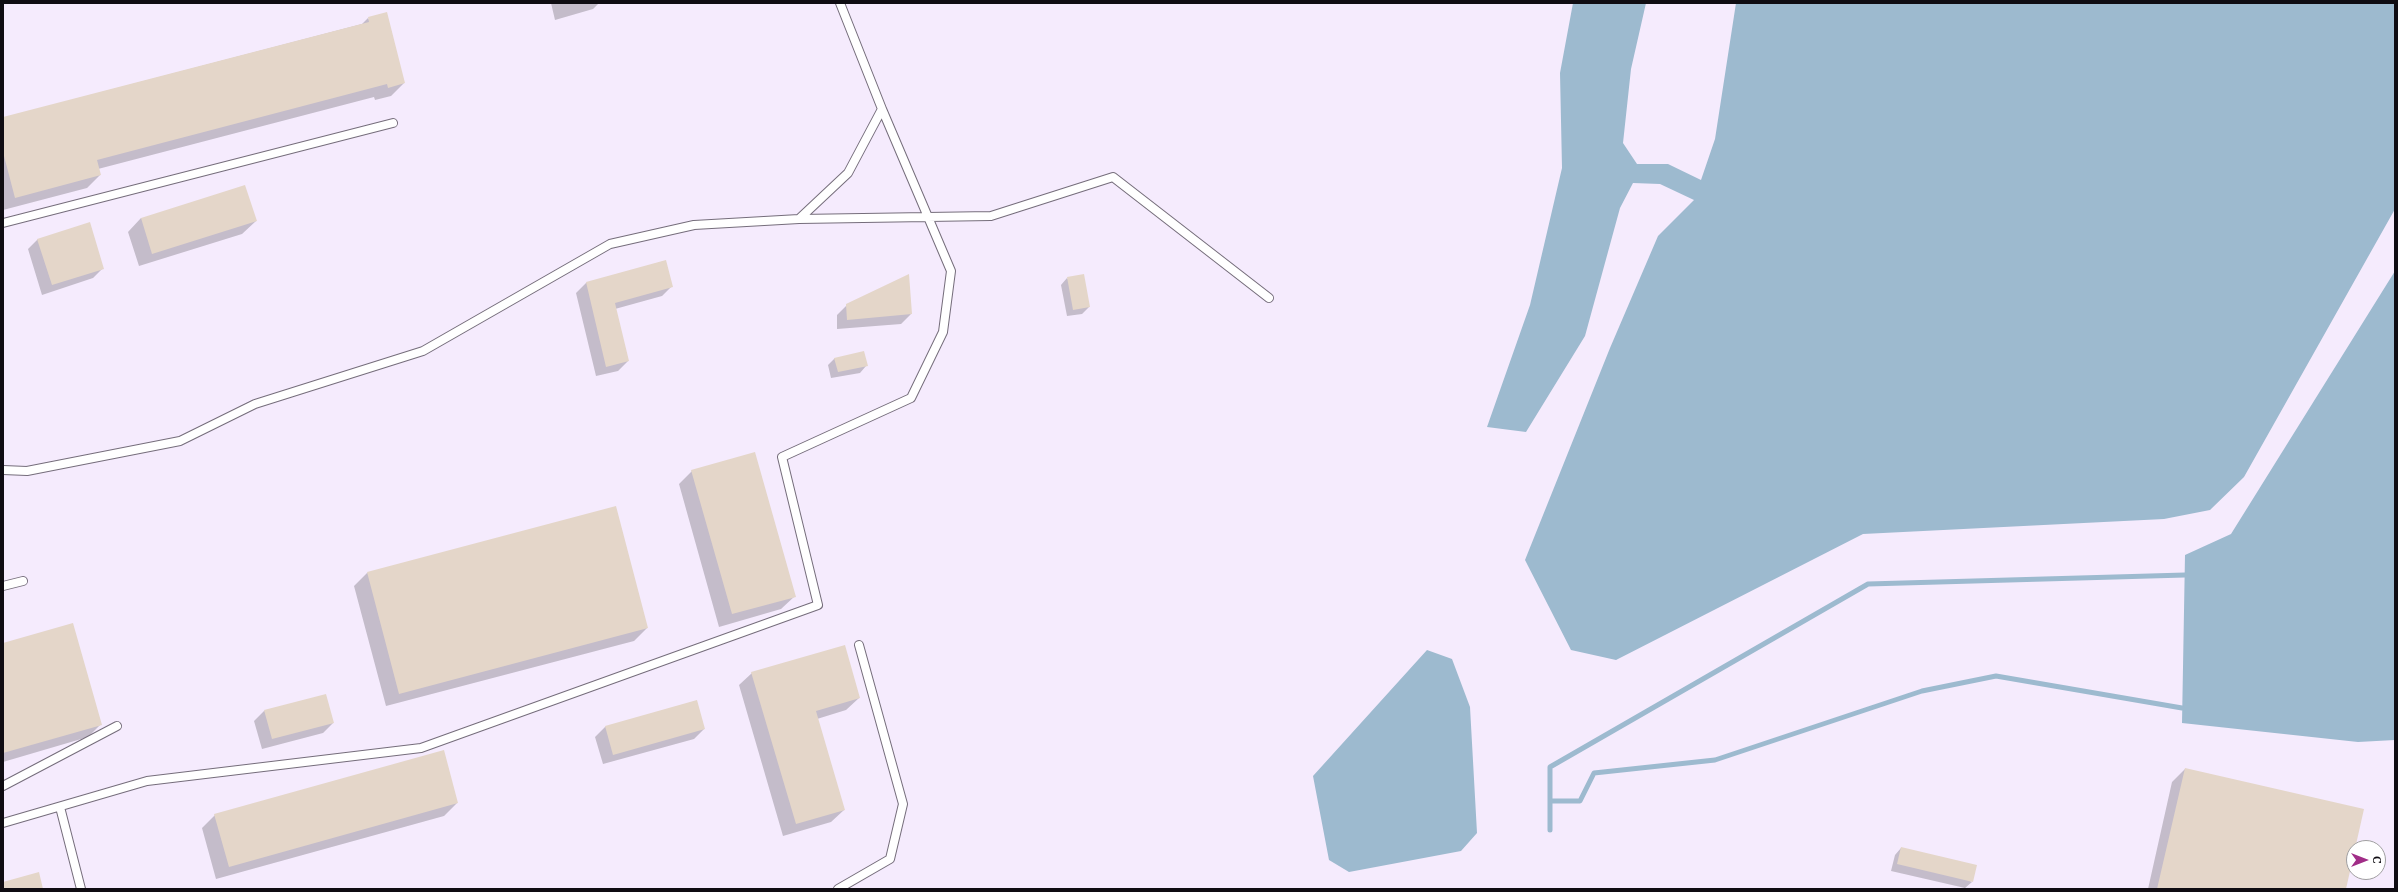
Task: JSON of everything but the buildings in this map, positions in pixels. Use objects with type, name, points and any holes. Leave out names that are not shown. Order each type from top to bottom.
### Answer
[{"type":"lane","points":[[3,823],[147,781],[421,748],[818,605],[782,457],[911,398],[943,332],[951,271],[882,109],[840,3]]},
{"type":"lane","points":[[799,219],[848,173],[882,109]]},
{"type":"lane","points":[[3,223],[393,123]]},
{"type":"lane","points":[[3,470],[27,471],[180,441],[255,404],[423,351],[610,244],[694,225],[799,219],[990,216],[1113,177],[1269,298]]},
{"type":"lane","points":[[3,586],[23,581]]},
{"type":"lane","points":[[838,889],[890,860],[903,804],[859,645]]},
{"type":"lane","points":[[3,786],[117,726]]},
{"type":"lane","points":[[60,807],[81,889]]},
{"type":"shaded area","points":[[3,3],[2395,3],[2395,889],[3,889]]},
{"type":"water","points":[[1573,3],[1646,3],[1631,69],[1623,143],[1637,164],[1668,164],[1701,180],[1715,139],[1736,3],[2395,3],[2395,209],[2244,477],[2210,510],[2164,519],[1863,534],[1616,660],[1571,650],[1525,560],[1610,348],[1658,236],[1694,200],[1660,184],[1633,183],[1620,208],[1585,336],[1526,432],[1487,427],[1530,305],[1562,168],[1560,73]]},
{"type":"water","points":[[2395,271],[2395,740],[2358,742],[2182,723],[2185,555],[2231,534]]},
{"type":"water","points":[[1427,650],[1452,659],[1470,707],[1477,833],[1461,851],[1349,872],[1329,860],[1313,776]]},
{"type":"waterway","points":[[1550,830],[1550,767],[1868,584],[2185,575]]},
{"type":"waterway","points":[[1550,801],[1580,801],[1594,773],[1715,760],[1922,691],[1996,676],[2182,708]]}]
